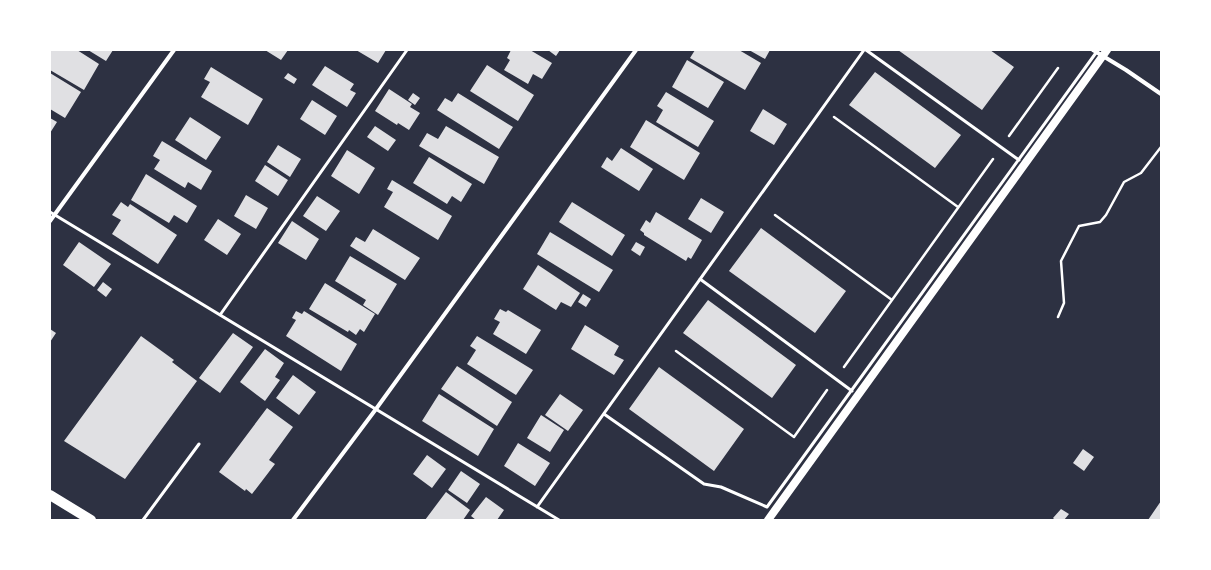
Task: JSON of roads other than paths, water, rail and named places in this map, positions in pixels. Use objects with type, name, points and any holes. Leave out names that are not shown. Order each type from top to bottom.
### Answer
[{"type":"main road","points":[[768,520],[1107,50]]},
{"type":"main road","points":[[50,496],[91,520]]},
{"type":"street","points":[[50,221],[174,50]]},
{"type":"street","points":[[293,520],[376,409],[636,50]]},
{"type":"street","points":[[1096,51],[1161,94]]},
{"type":"lane","points":[[220,315],[408,50]]},
{"type":"lane","points":[[537,507],[865,50],[1019,160]]},
{"type":"lane","points":[[604,414],[704,484],[721,487],[767,507],[1019,160],[1096,51]]},
{"type":"lane","points":[[50,212],[559,520]]},
{"type":"lane","points":[[700,279],[852,391]]},
{"type":"lane","points":[[143,520],[199,444]]}]
